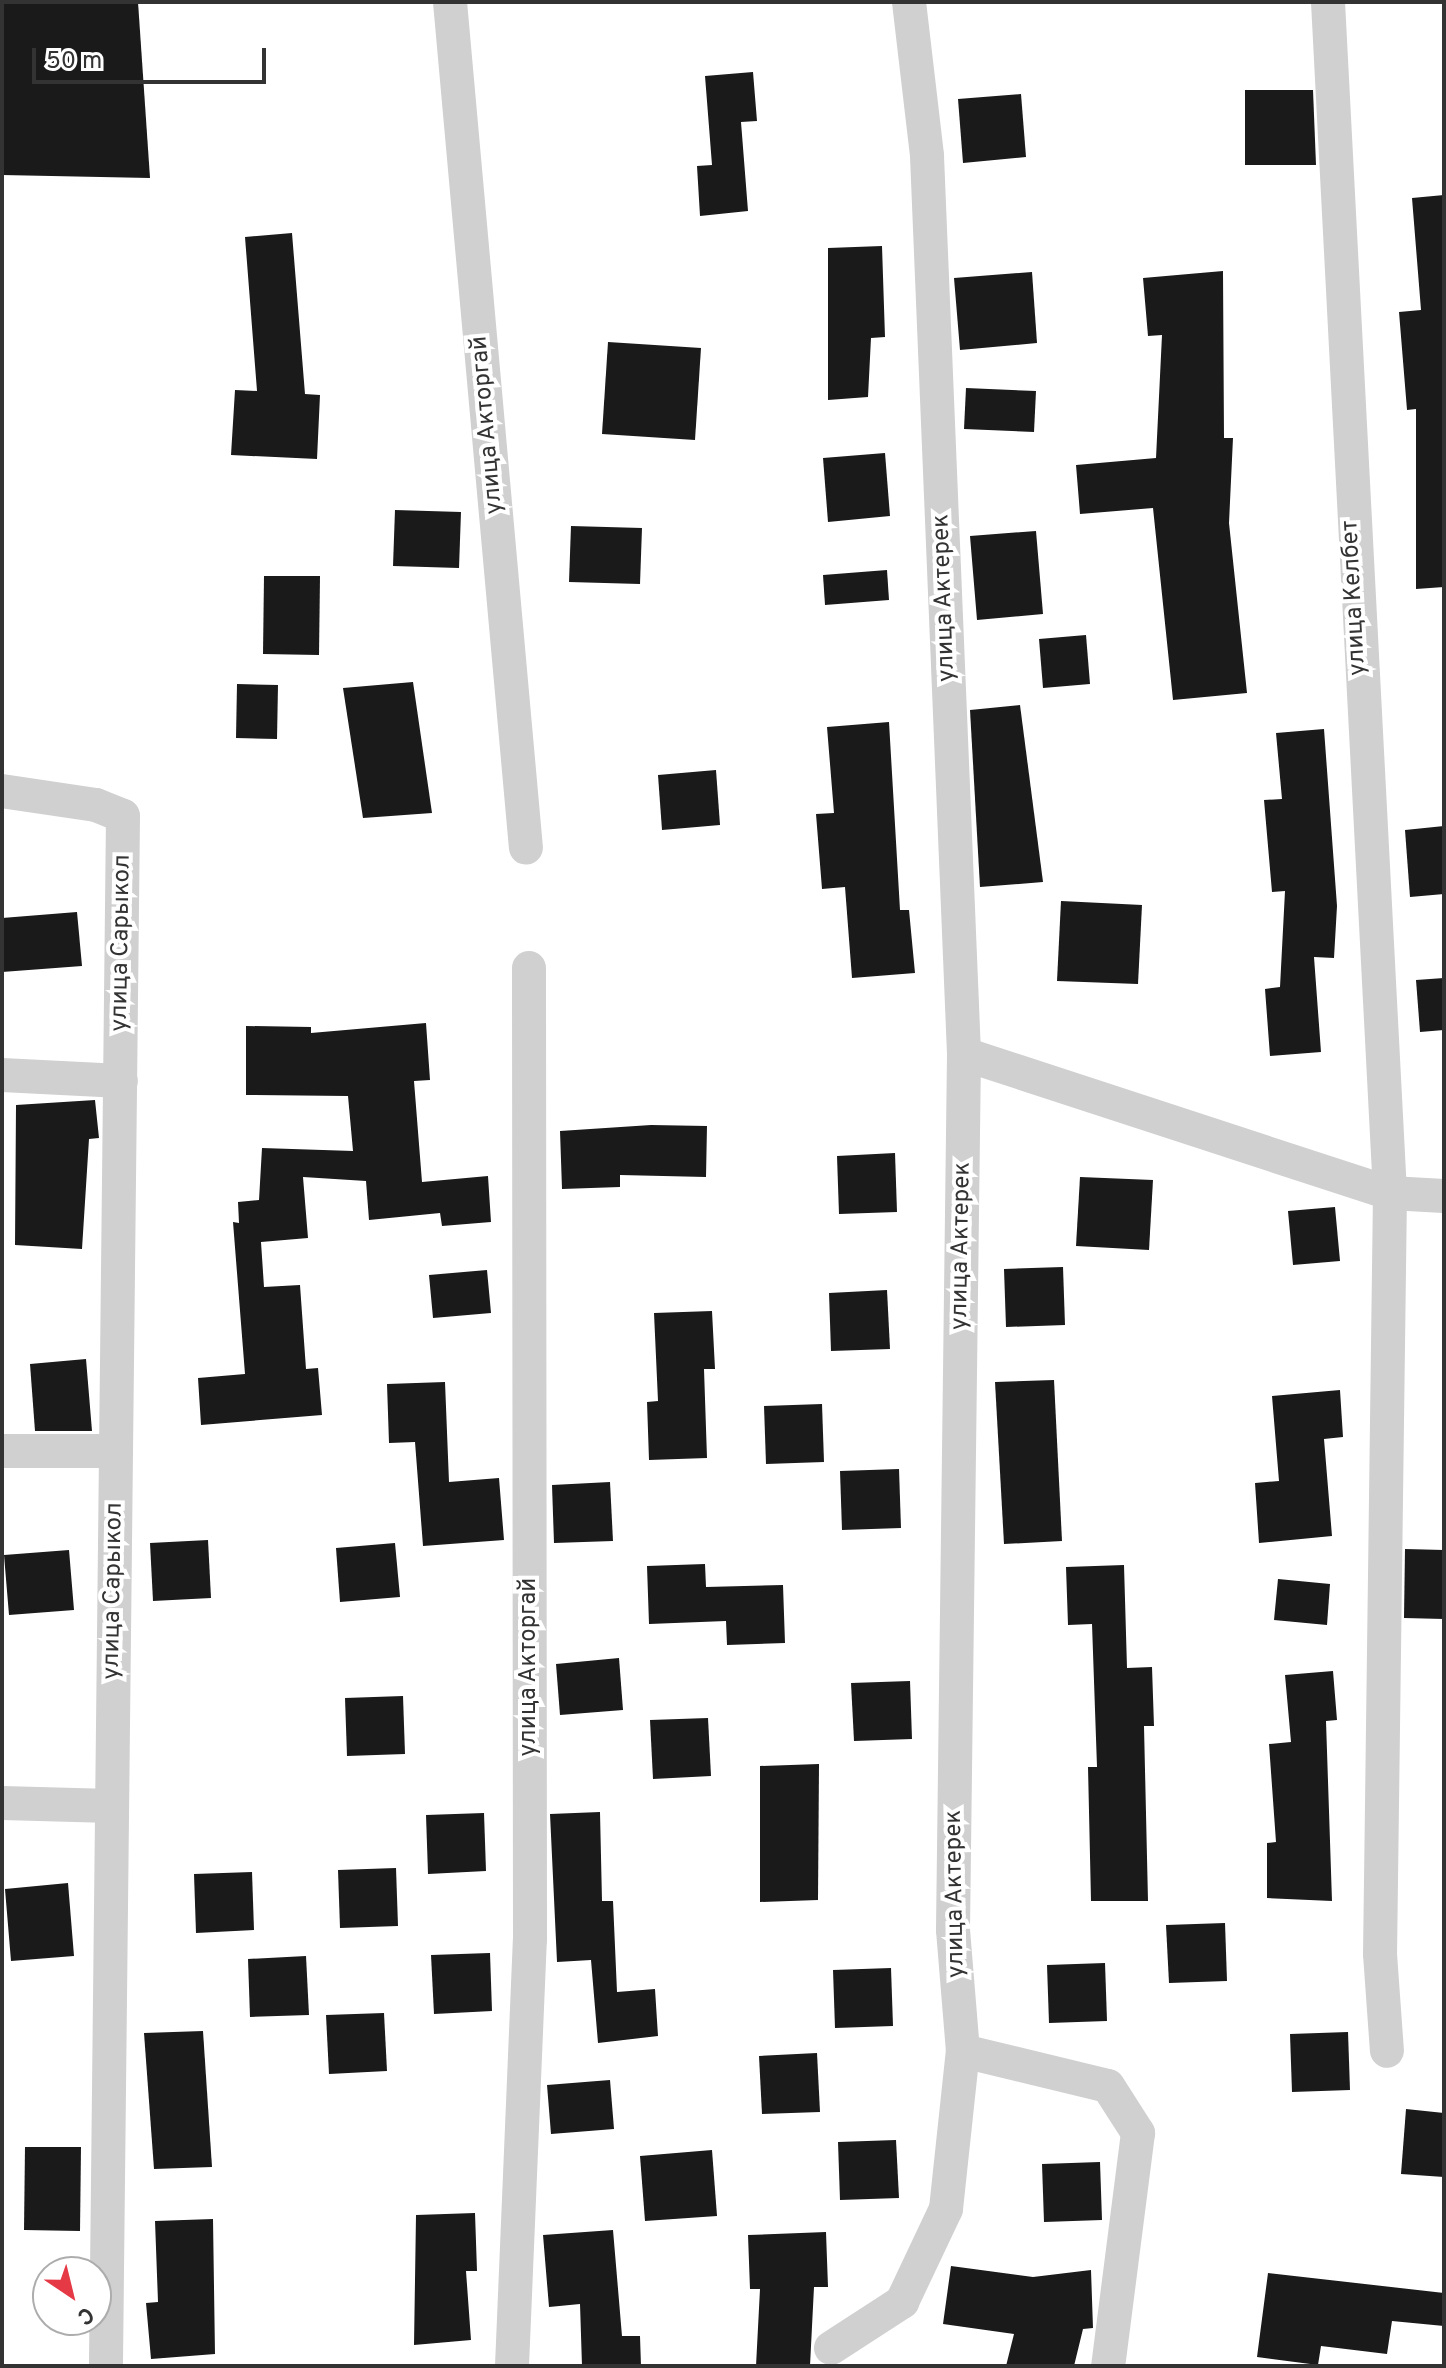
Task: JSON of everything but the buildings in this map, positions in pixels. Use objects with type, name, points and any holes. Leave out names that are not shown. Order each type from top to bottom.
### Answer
[{"type":"street","name":"улица Акторгай","points":[[450,2],[526,848]]},
{"type":"street","name":"улица Актерек","points":[[831,2348],[902,2302],[946,2209],[963,2051],[953,1930],[964,1054],[927,156],[909,2]]},
{"type":"street","name":"улица Келбет","points":[[1328,2],[1390,1193],[1380,1954],[1387,2051]]},
{"type":"street","name":"улица Сарыкол","points":[[2,791],[96,805],[123,816],[106,2366]]},
{"type":"street","name":"улица Акторгай","points":[[512,2366],[530,1940],[529,968]]},
{"type":"street","points":[[964,1054],[1390,1193],[1444,1196]]},
{"type":"street","points":[[2,1075],[121,1081]]},
{"type":"street","points":[[2,1451],[116,1451]]},
{"type":"street","points":[[2,1803],[112,1806]]},
{"type":"street","points":[[963,2051],[1108,2086],[1138,2133],[1108,2366]]}]
